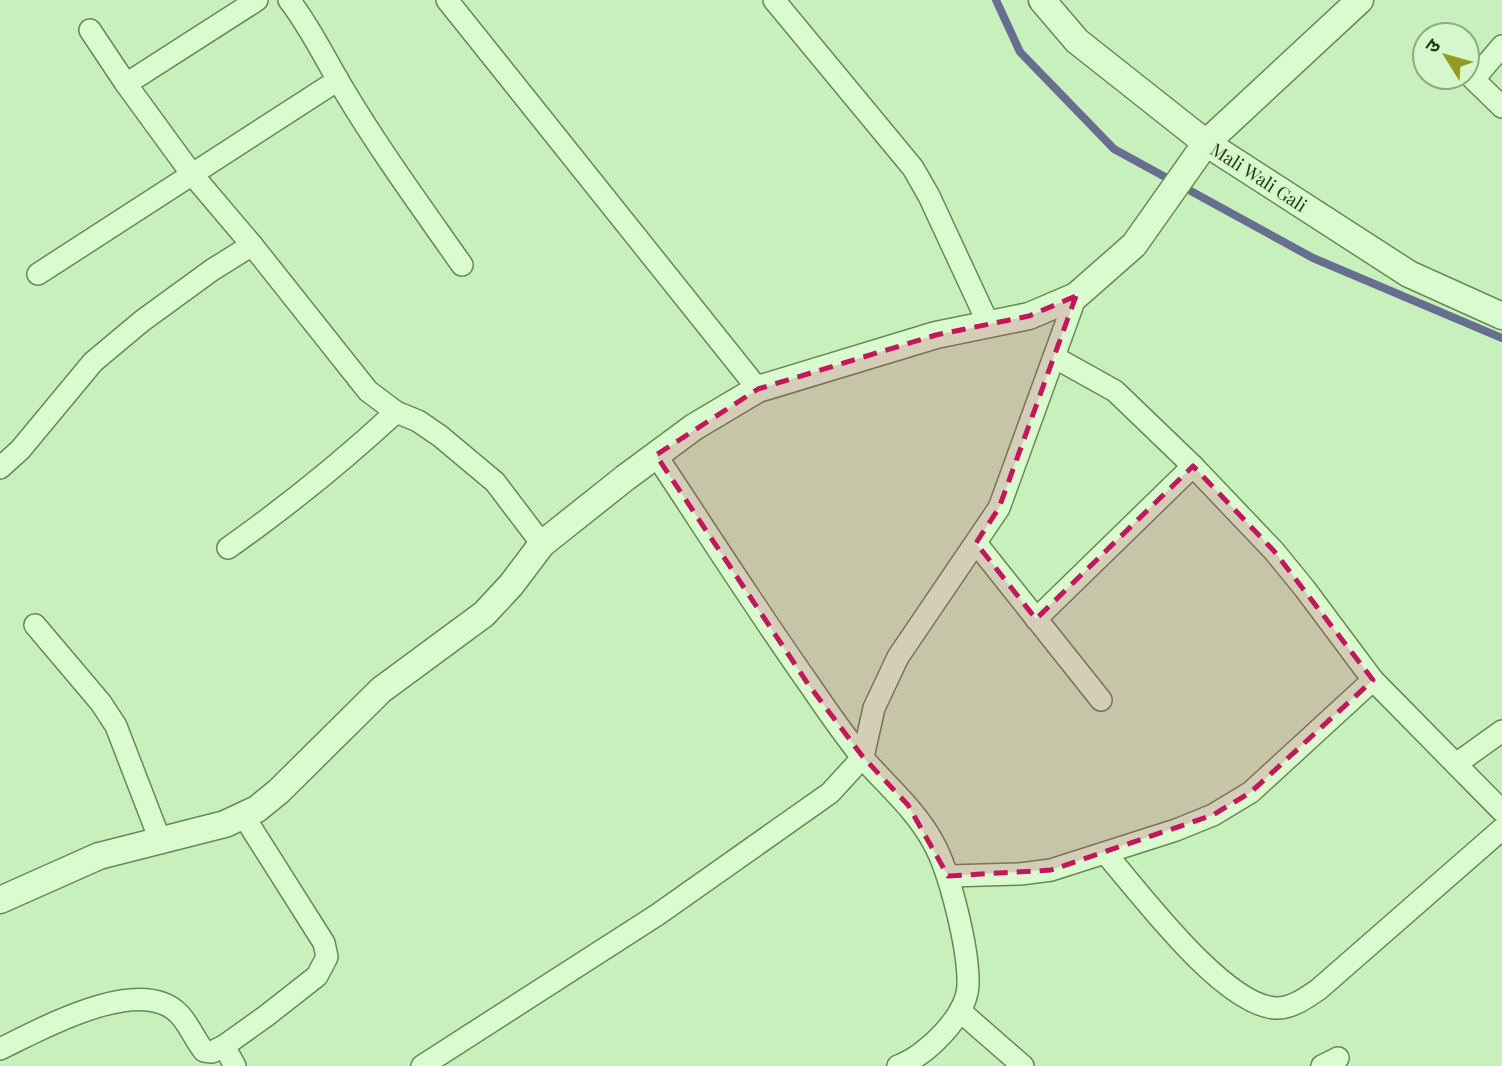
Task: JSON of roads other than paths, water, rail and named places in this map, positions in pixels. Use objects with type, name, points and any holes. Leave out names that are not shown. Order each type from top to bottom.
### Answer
[{"type":"street","points":[[126,84],[257,0]]},
{"type":"street","points":[[289,0],[389,161],[463,265]]},
{"type":"street","points":[[447,0],[758,389]]},
{"type":"street","points":[[774,0],[913,168],[929,196],[988,323]]},
{"type":"street","name":"Mali Wali Gali","points":[[1042,0],[1077,41],[1206,143],[1409,274],[1502,316]]},
{"type":"street","points":[[0,900],[99,856],[225,824],[257,809],[279,791],[381,690],[484,614],[511,585],[542,544],[694,427],[758,389],[936,335],[1029,316],[1076,296],[1134,245],[1206,143],[1360,0]]},
{"type":"street","points":[[90,30],[191,173],[368,391],[396,412],[418,421],[440,436],[495,482],[542,544]]},
{"type":"street","points":[[1481,66],[1502,47]]},
{"type":"street","points":[[38,274],[338,80]]},
{"type":"street","points":[[1481,87],[1502,107]]},
{"type":"street","points":[[0,468],[20,450],[93,362],[142,321],[212,270],[252,246]]},
{"type":"street","points":[[422,1066],[657,915],[830,793],[863,758],[874,708],[898,657],[999,508],[1076,296]]},
{"type":"street","points":[[1054,356],[1115,391],[1193,466],[1274,551],[1373,680],[1502,811]]},
{"type":"street","points":[[228,548],[298,498],[396,412]]},
{"type":"street","points":[[656,455],[808,684],[863,758],[908,806],[933,841],[948,876],[965,956],[968,987],[960,1011],[932,1046],[898,1066]]},
{"type":"street","points":[[1037,619],[1193,466]]},
{"type":"street","points":[[976,543],[1101,700]]},
{"type":"street","points":[[35,625],[101,703],[116,726],[160,840]]},
{"type":"street","points":[[948,876],[1020,874],[1051,870],[1106,854],[1200,820],[1251,792],[1373,680]]},
{"type":"street","points":[[1456,764],[1502,731]]},
{"type":"street","points":[[0,1049],[79,1012],[109,1002],[146,1000],[179,1014],[204,1051],[212,1052],[224,1046],[317,976],[327,957],[324,943],[243,815]]},
{"type":"street","points":[[1106,854],[1198,960],[1234,992],[1252,1002],[1276,1008],[1295,1004],[1319,989],[1502,829]]},
{"type":"street","points":[[960,1011],[1023,1066]]},
{"type":"street","points":[[224,1046],[235,1066]]},
{"type":"waterway","points":[[996,0],[1020,52],[1114,149],[1313,258],[1502,338]]}]
